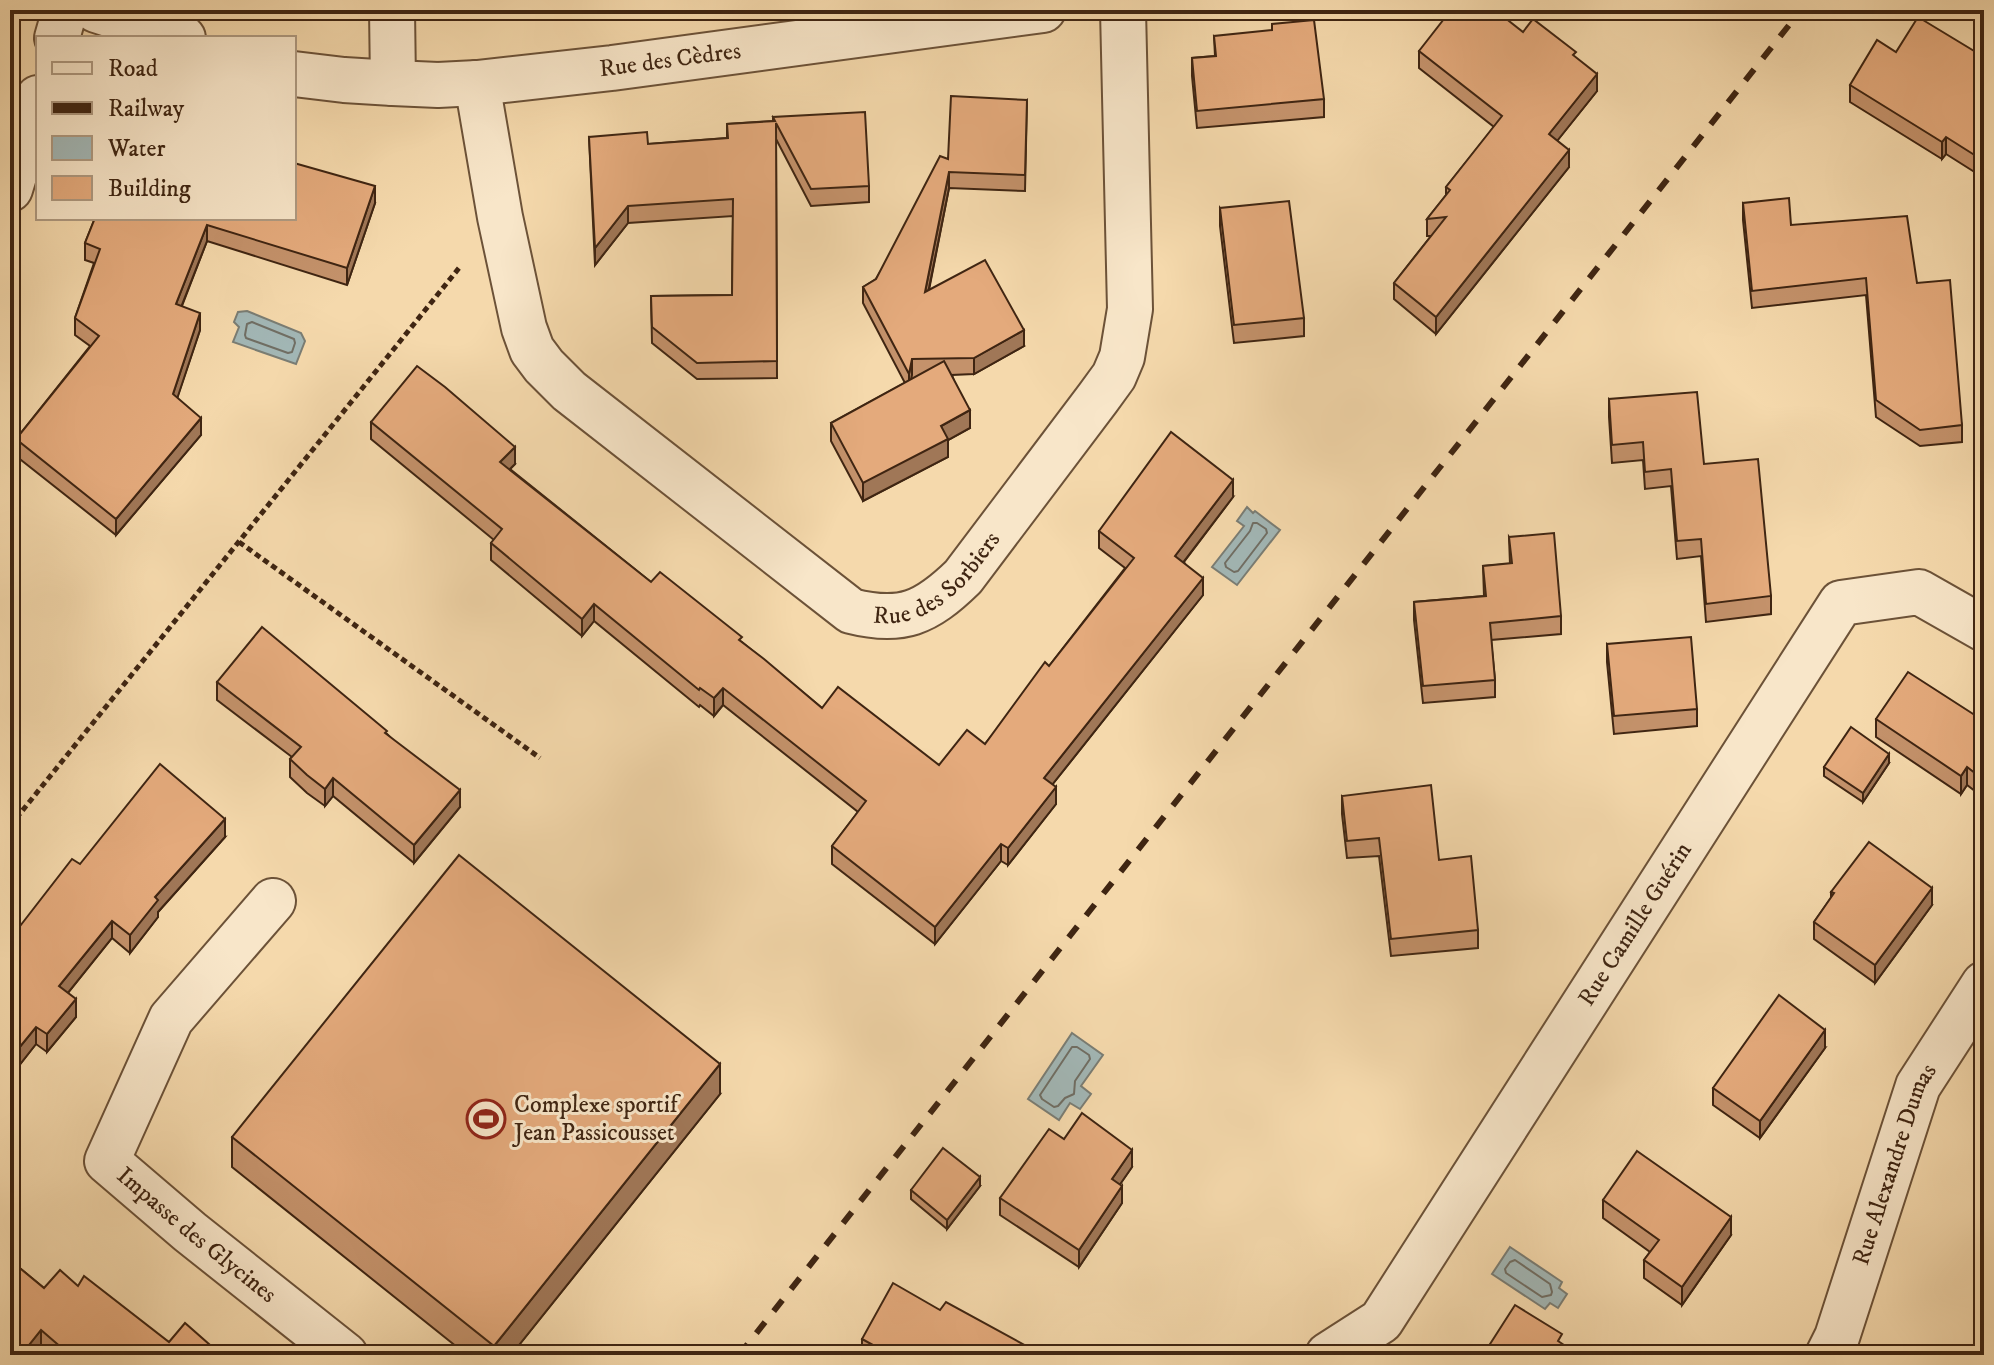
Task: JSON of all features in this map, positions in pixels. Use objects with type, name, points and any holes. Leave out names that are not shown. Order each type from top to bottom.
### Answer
[{"type":"street","points":[[58,36],[65,10]]},
{"type":"street","points":[[96,10],[177,36]]},
{"type":"street","points":[[392,10],[393,83]]},
{"type":"street","name":"Rue des Cèdres","points":[[296,74],[393,83],[477,83],[1043,10]]},
{"type":"street","name":"Rue des Sorbiers","points":[[477,83],[500,217],[524,328],[532,350],[544,366],[569,391],[851,611],[874,617],[902,616],[942,597],[963,577],[1114,376],[1122,357],[1130,309],[1123,10]]},
{"type":"street","points":[[10,189],[36,104]]},
{"type":"street","name":"Rue Camille Guérin","points":[[1328,1355],[1381,1321],[1841,603],[1919,592],[1984,629]]},
{"type":"street","name":"Impasse des Glycines","points":[[273,901],[171,1019],[107,1161],[190,1232],[345,1355]]},
{"type":"street","name":"Rue Alexandre Dumas","points":[[1828,1355],[1837,1337],[1918,1086],[1984,984]]},
{"type":"path","points":[[10,826],[500,217]]},
{"type":"path","points":[[239,542],[540,758]]},
{"type":"water","points":[[247,311],[301,333],[305,341],[296,364],[233,342],[239,327],[234,322],[238,312]]},
{"type":"water","points":[[1247,507],[1280,530],[1237,585],[1212,567],[1244,526],[1237,521]]},
{"type":"water","points":[[1072,1033],[1103,1055],[1081,1086],[1091,1094],[1080,1109],[1070,1103],[1059,1120],[1028,1099]]},
{"type":"water","points":[[1510,1247],[1562,1282],[1559,1288],[1567,1294],[1558,1308],[1550,1303],[1545,1309],[1492,1274]]},
{"type":"building","points":[[1451,10],[1465,17],[1471,10],[1495,10],[1523,32],[1533,19],[1576,52],[1573,55],[1597,74],[1549,134],[1569,150],[1436,317],[1394,283],[1446,217],[1427,219],[1450,190],[1446,187],[1502,116],[1419,51]]},
{"type":"building","points":[[1918,17],[1984,57],[1984,161],[1946,137],[1942,142],[1850,85],[1877,40],[1896,52]]},
{"type":"building","points":[[1314,20],[1324,99],[1197,111],[1192,58],[1216,56],[1214,36],[1272,30],[1272,24]]},
{"type":"building","points":[[951,96],[1027,100],[1025,175],[949,172],[925,292],[985,260],[1024,330],[974,358],[912,359],[909,374],[863,287],[876,279],[940,156],[948,159]]},
{"type":"building","points":[[865,112],[869,186],[811,189],[776,123],[777,361],[697,363],[652,327],[651,296],[732,295],[733,199],[628,206],[595,248],[589,137],[647,132],[648,144],[728,138],[727,124],[775,121],[773,117]]},
{"type":"building","points":[[296,164],[375,186],[347,268],[207,225],[176,304],[200,313],[173,394],[201,418],[116,519],[16,439],[99,336],[75,318],[100,249],[85,243],[94,220],[296,220]]},
{"type":"building","points":[[1789,198],[1791,225],[1907,216],[1917,283],[1950,280],[1962,425],[1920,430],[1876,400],[1866,278],[1752,291],[1743,203]]},
{"type":"building","points":[[1289,201],[1304,318],[1234,325],[1220,208]]},
{"type":"building","points":[[944,361],[970,410],[941,426],[948,439],[863,483],[831,423]]},
{"type":"building","points":[[417,366],[515,447],[500,462],[651,582],[660,572],[742,637],[739,640],[822,708],[838,687],[939,765],[967,730],[985,744],[1045,662],[1049,666],[1134,558],[1099,531],[1171,432],[1233,480],[1175,556],[1203,578],[1044,778],[1056,787],[1008,848],[1001,844],[935,927],[832,846],[866,801],[723,688],[714,698],[699,690],[594,604],[582,619],[491,543],[502,529],[371,422]]},
{"type":"building","points":[[1697,392],[1704,464],[1758,459],[1771,596],[1706,604],[1701,539],[1677,541],[1671,469],[1645,472],[1643,442],[1612,445],[1609,399]]},
{"type":"building","points":[[1554,533],[1561,616],[1490,623],[1495,680],[1423,686],[1414,602],[1486,596],[1483,566],[1512,563],[1509,537]]},
{"type":"building","points":[[10,562],[17,567],[10,576]]},
{"type":"building","points":[[262,627],[387,731],[385,733],[460,790],[414,845],[333,778],[325,789],[307,775],[290,759],[301,747],[217,682]]},
{"type":"building","points":[[1691,637],[1697,709],[1614,716],[1607,644]]},
{"type":"building","points":[[1908,672],[1984,721],[1984,780],[1967,767],[1961,776],[1876,719]]},
{"type":"building","points":[[1851,727],[1889,754],[1863,793],[1824,767]]},
{"type":"building","points":[[160,764],[225,819],[155,897],[158,900],[130,935],[112,921],[59,986],[76,999],[47,1034],[36,1027],[10,1059],[10,939],[72,859],[80,864]]},
{"type":"building","points":[[1431,785],[1439,860],[1471,856],[1478,930],[1391,939],[1379,838],[1347,841],[1342,796]]},
{"type":"building","points":[[1869,842],[1932,888],[1875,965],[1814,922],[1834,893],[1831,892]]},
{"type":"building","name":"Complexe sportif Jean Passicousset","points":[[459,855],[720,1064],[494,1346],[232,1137]]},
{"type":"building","points":[[1779,995],[1825,1030],[1760,1121],[1713,1088]]},
{"type":"building","points":[[1082,1113],[1132,1150],[1112,1179],[1122,1186],[1079,1250],[1000,1198],[1049,1129],[1064,1139]]},
{"type":"building","points":[[943,1148],[980,1177],[947,1220],[911,1190]]},
{"type":"building","points":[[1637,1151],[1731,1217],[1682,1287],[1644,1260],[1659,1240],[1603,1200]]},
{"type":"building","points":[[10,1260],[44,1288],[60,1270],[78,1286],[84,1276],[169,1342],[185,1323],[218,1352],[216,1355],[70,1355],[41,1330],[18,1355],[10,1348]]},
{"type":"building","points":[[893,1283],[940,1310],[946,1302],[1041,1354],[891,1355],[862,1339]]},
{"type":"building","points":[[1515,1305],[1562,1334],[1558,1341],[1579,1355],[1483,1355]]},
{"type":"railway","points":[[739,1355],[1801,10]]},
{"type":"place","name":"Complexe sportif Jean Passicousset","points":[[486,1119]]}]
